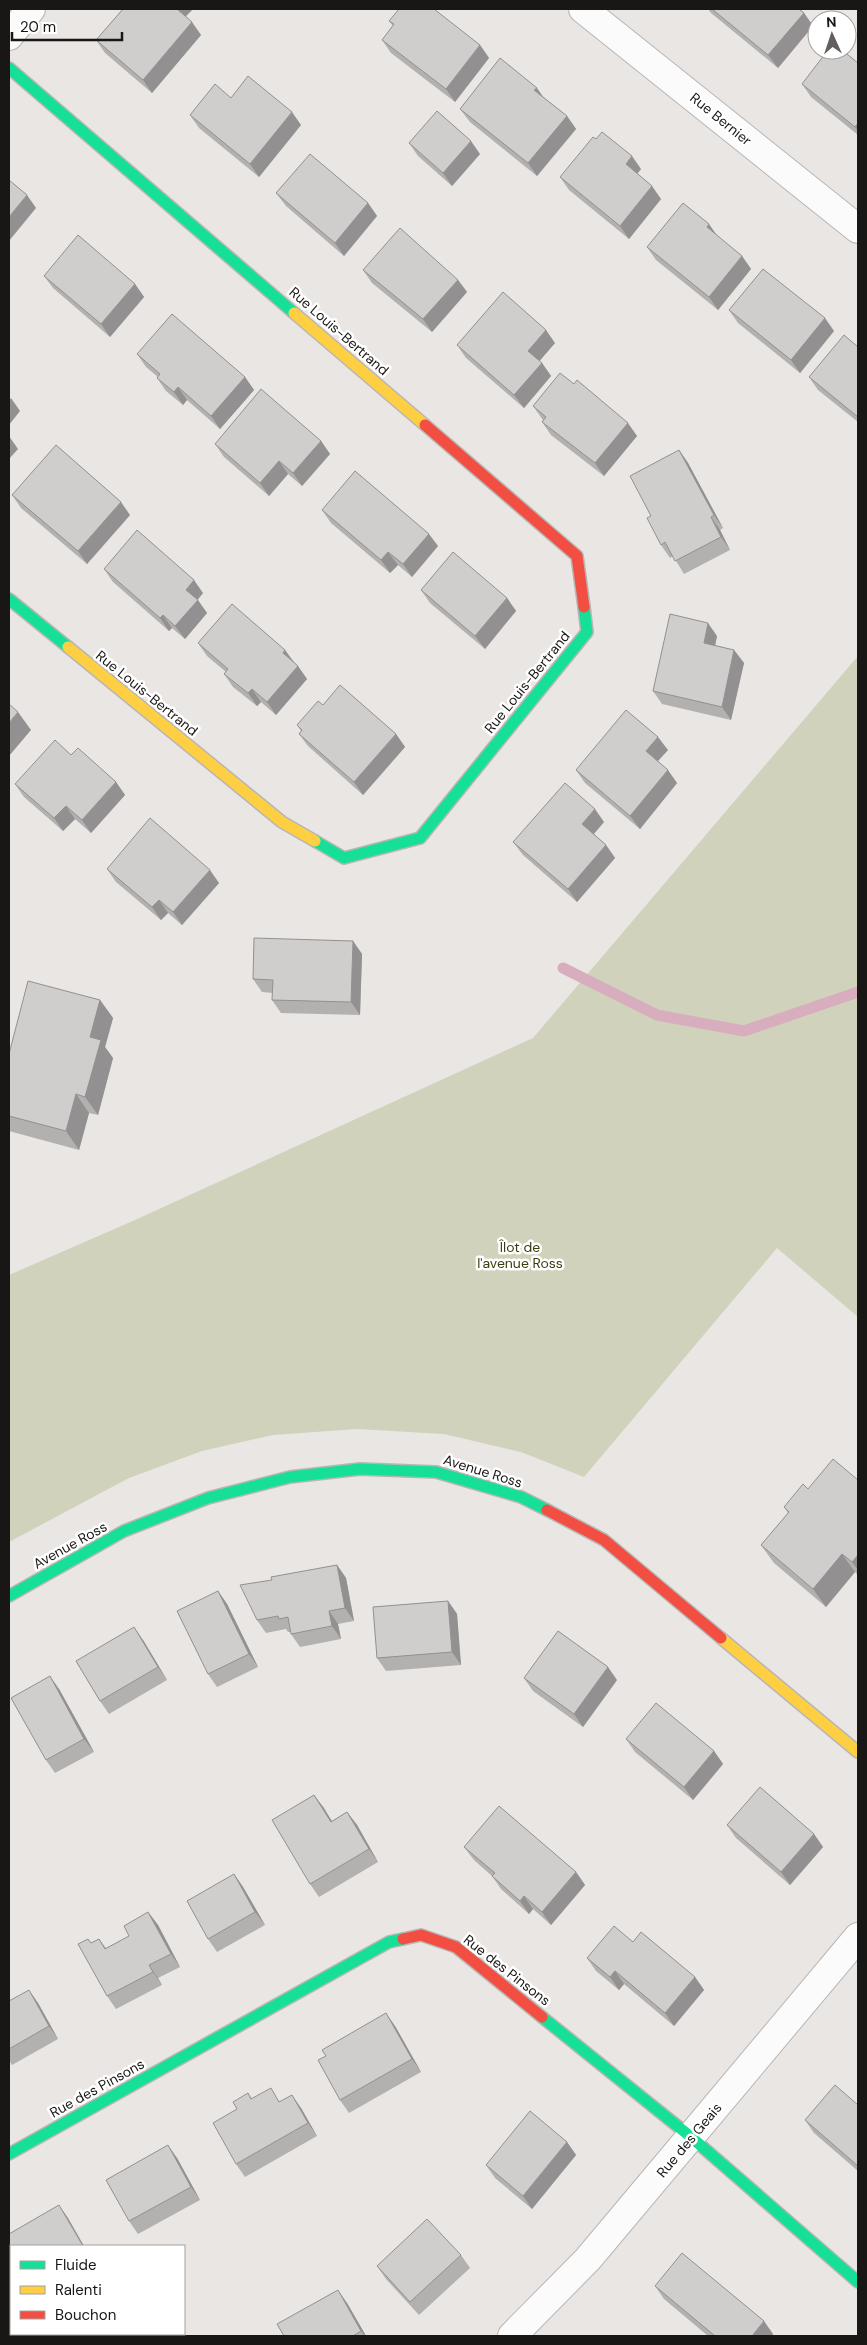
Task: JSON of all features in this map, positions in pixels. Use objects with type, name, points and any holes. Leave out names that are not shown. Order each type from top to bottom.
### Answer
[{"type":"street","points":[[9,36],[31,9]]},
{"type":"street","name":"Rue Bernier","points":[[583,9],[858,229]]},
{"type":"street","name":"Rue Louis-Bertrand","points":[[9,68],[577,556],[587,632],[420,838],[344,858],[282,822],[9,599]]},
{"type":"street","name":"Avenue Ross","points":[[9,1596],[124,1531],[208,1498],[290,1477],[360,1469],[436,1472],[521,1497],[604,1540],[858,1752]]},
{"type":"street","name":"Rue des Pinsons","points":[[9,2154],[389,1942],[420,1935],[456,1947],[691,2138],[858,2282]]},
{"type":"street","name":"Rue des Geais","points":[[512,2336],[588,2259],[858,1937]]},
{"type":"green space","name":"Îlot de l'avenue Ross","points":[[858,656],[858,1317],[777,1248],[584,1477],[521,1452],[444,1434],[357,1429],[273,1435],[202,1451],[129,1478],[9,1542],[9,1275],[135,1220],[533,1038]]},
{"type":"building","points":[[123,9],[177,9],[192,22],[143,80],[96,40]]},
{"type":"building","points":[[399,9],[434,9],[480,45],[446,89],[382,40],[394,24],[389,21]]},
{"type":"building","points":[[712,9],[799,9],[804,13],[768,55]]},
{"type":"building","points":[[500,58],[537,88],[534,90],[567,116],[528,163],[460,109]]},
{"type":"building","points":[[820,60],[854,60],[858,63],[858,123],[855,127],[802,84]]},
{"type":"building","points":[[248,76],[292,112],[250,164],[190,115],[215,84],[231,98]]},
{"type":"building","points":[[437,111],[471,141],[443,173],[409,143]]},
{"type":"building","points":[[602,132],[632,156],[626,164],[652,186],[620,226],[560,177],[593,137],[596,139]]},
{"type":"building","points":[[310,154],[368,203],[335,243],[276,193]]},
{"type":"building","points":[[9,180],[27,195],[9,217]]},
{"type":"building","points":[[683,203],[709,224],[707,227],[742,256],[709,297],[647,247]]},
{"type":"building","points":[[400,228],[458,280],[423,319],[363,270]]},
{"type":"building","points":[[78,235],[135,284],[101,324],[44,276]]},
{"type":"building","points":[[763,269],[825,318],[791,360],[729,310]]},
{"type":"building","points":[[503,292],[546,330],[528,351],[542,363],[514,395],[457,345]]},
{"type":"building","points":[[172,314],[245,377],[211,416],[178,387],[174,392],[157,378],[160,374],[137,354]]},
{"type":"building","points":[[844,335],[858,347],[858,417],[809,377]]},
{"type":"building","points":[[560,373],[574,384],[577,380],[628,423],[595,463],[542,422],[546,417],[533,406]]},
{"type":"building","points":[[261,389],[321,441],[293,473],[279,461],[260,483],[215,444]]},
{"type":"building","points":[[56,445],[121,502],[78,551],[12,495]]},
{"type":"building","points":[[679,450],[714,515],[711,517],[721,537],[675,561],[665,542],[661,545],[647,518],[651,516],[630,476]]},
{"type":"building","points":[[355,471],[429,534],[403,564],[388,552],[381,560],[322,510]]},
{"type":"building","points":[[137,530],[194,580],[186,590],[198,600],[175,626],[163,615],[160,618],[104,569]]},
{"type":"building","points":[[453,552],[507,598],[475,636],[421,590]]},
{"type":"building","points":[[232,604],[285,650],[283,653],[298,666],[267,702],[252,689],[248,693],[224,674],[228,669],[198,643]]},
{"type":"building","points":[[670,614],[708,623],[704,643],[734,650],[722,707],[653,691]]},
{"type":"building","points":[[340,685],[396,734],[354,782],[299,734],[302,730],[297,725],[318,701],[323,705]]},
{"type":"building","points":[[9,704],[18,712],[9,723]]},
{"type":"building","points":[[626,710],[658,737],[646,751],[668,770],[630,816],[576,770]]},
{"type":"building","points":[[55,740],[71,755],[78,748],[116,782],[82,820],[66,806],[54,818],[15,784]]},
{"type":"building","points":[[565,783],[595,809],[582,824],[606,845],[568,889],[513,842]]},
{"type":"building","points":[[150,818],[210,870],[173,912],[159,900],[152,907],[107,869]]},
{"type":"building","points":[[254,938],[353,941],[351,1002],[272,1000],[273,980],[253,979]]},
{"type":"building","points":[[28,981],[100,1000],[90,1037],[101,1040],[85,1097],[76,1094],[66,1131],[9,1116],[9,1054]]},
{"type":"building","points":[[833,1459],[858,1480],[858,1555],[852,1562],[842,1554],[813,1589],[761,1545],[789,1512],[784,1507],[803,1484],[808,1489]]},
{"type":"building","points":[[337,1565],[345,1608],[329,1611],[332,1626],[291,1634],[288,1617],[279,1619],[278,1616],[257,1620],[240,1585],[272,1580],[271,1577]]},
{"type":"building","points":[[218,1591],[249,1654],[208,1674],[177,1611]]},
{"type":"building","points":[[448,1601],[452,1652],[377,1658],[373,1607]]},
{"type":"building","points":[[134,1627],[158,1667],[100,1701],[76,1661]]},
{"type":"building","points":[[558,1631],[608,1667],[574,1714],[524,1678]]},
{"type":"building","points":[[50,1676],[84,1739],[46,1760],[11,1698]]},
{"type":"building","points":[[656,1703],[714,1751],[684,1787],[626,1739]]},
{"type":"building","points":[[760,1787],[814,1834],[781,1872],[727,1825]]},
{"type":"building","points":[[314,1795],[331,1822],[347,1812],[369,1849],[310,1884],[272,1820]]},
{"type":"building","points":[[499,1806],[576,1872],[542,1912],[524,1896],[520,1901],[492,1876],[495,1873],[464,1847]]},
{"type":"building","points":[[234,1874],[255,1912],[208,1939],[187,1901]]},
{"type":"building","points":[[148,1912],[171,1954],[149,1965],[153,1972],[107,1996],[78,1944],[88,1939],[91,1943],[99,1939],[105,1949],[129,1936],[124,1926]]},
{"type":"building","points":[[614,1926],[633,1942],[641,1932],[695,1977],[665,2013],[615,1971],[610,1977],[587,1958]]},
{"type":"building","points":[[29,1990],[49,2026],[9,2049],[9,2001]]},
{"type":"building","points":[[386,2013],[412,2059],[340,2100],[318,2060],[326,2056],[322,2050]]},
{"type":"building","points":[[835,2085],[858,2105],[858,2166],[805,2120]]},
{"type":"building","points":[[271,2088],[279,2102],[292,2095],[308,2123],[236,2164],[213,2123],[237,2109],[233,2102],[248,2093],[251,2099]]},
{"type":"building","points":[[530,2111],[567,2142],[523,2196],[486,2165]]},
{"type":"building","points":[[168,2145],[191,2187],[129,2221],[106,2180]]},
{"type":"building","points":[[59,2205],[82,2245],[10,2245],[10,2254],[9,2234]]},
{"type":"building","points":[[427,2219],[461,2255],[410,2302],[377,2266]]},
{"type":"building","points":[[682,2253],[764,2321],[752,2336],[715,2336],[655,2286]]},
{"type":"building","points":[[338,2290],[361,2331],[353,2336],[284,2336],[277,2324]]},
{"type":"waterway","points":[[563,968],[657,1015],[744,1031],[858,992]]},
{"type":"traffic: fast","points":[[9,68],[294,313]]},
{"type":"traffic: fast","points":[[9,599],[68,647]]},
{"type":"traffic: fast","points":[[315,841],[344,858],[420,838],[587,632],[584,607]]},
{"type":"traffic: fast","points":[[9,1596],[124,1531],[208,1498],[290,1477],[360,1469],[436,1472],[521,1497],[547,1510]]},
{"type":"traffic: fast","points":[[9,2154],[389,1942],[403,1939]]},
{"type":"traffic: fast","points":[[542,2017],[691,2137],[858,2282]]},
{"type":"traffic: slow","points":[[294,313],[425,425]]},
{"type":"traffic: slow","points":[[68,647],[282,822],[315,841]]},
{"type":"traffic: slow","points":[[721,1638],[858,1752]]},
{"type":"traffic: jam","points":[[425,425],[577,556],[584,607]]},
{"type":"traffic: jam","points":[[547,1510],[604,1540],[721,1638]]},
{"type":"traffic: jam","points":[[403,1939],[421,1935],[456,1947],[542,2017]]}]
